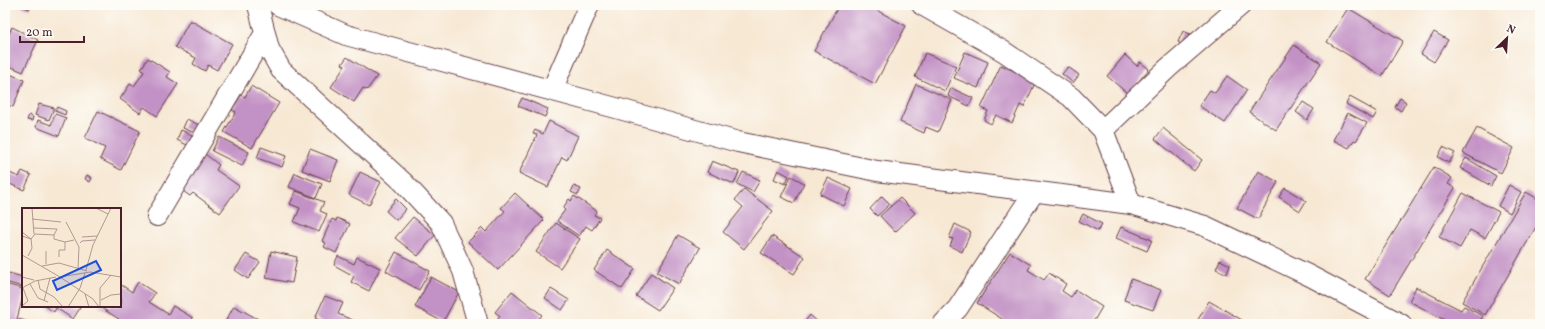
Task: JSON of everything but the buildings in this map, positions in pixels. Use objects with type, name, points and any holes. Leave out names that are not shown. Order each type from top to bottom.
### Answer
[{"type":"street","points":[[258,5],[269,48],[281,70],[403,182],[441,223],[463,271],[478,324]]},
{"type":"street","points":[[278,5],[346,35],[738,142],[877,171],[1131,204],[1205,226],[1310,276],[1401,324]]},
{"type":"street","points":[[552,90],[589,5]]},
{"type":"street","points":[[922,5],[1004,51],[1071,97],[1104,130],[1131,204]]},
{"type":"street","points":[[1104,130],[1168,68],[1240,5]]},
{"type":"street","points":[[157,216],[265,33]]},
{"type":"street","points":[[943,324],[958,308],[1034,192]]}]
